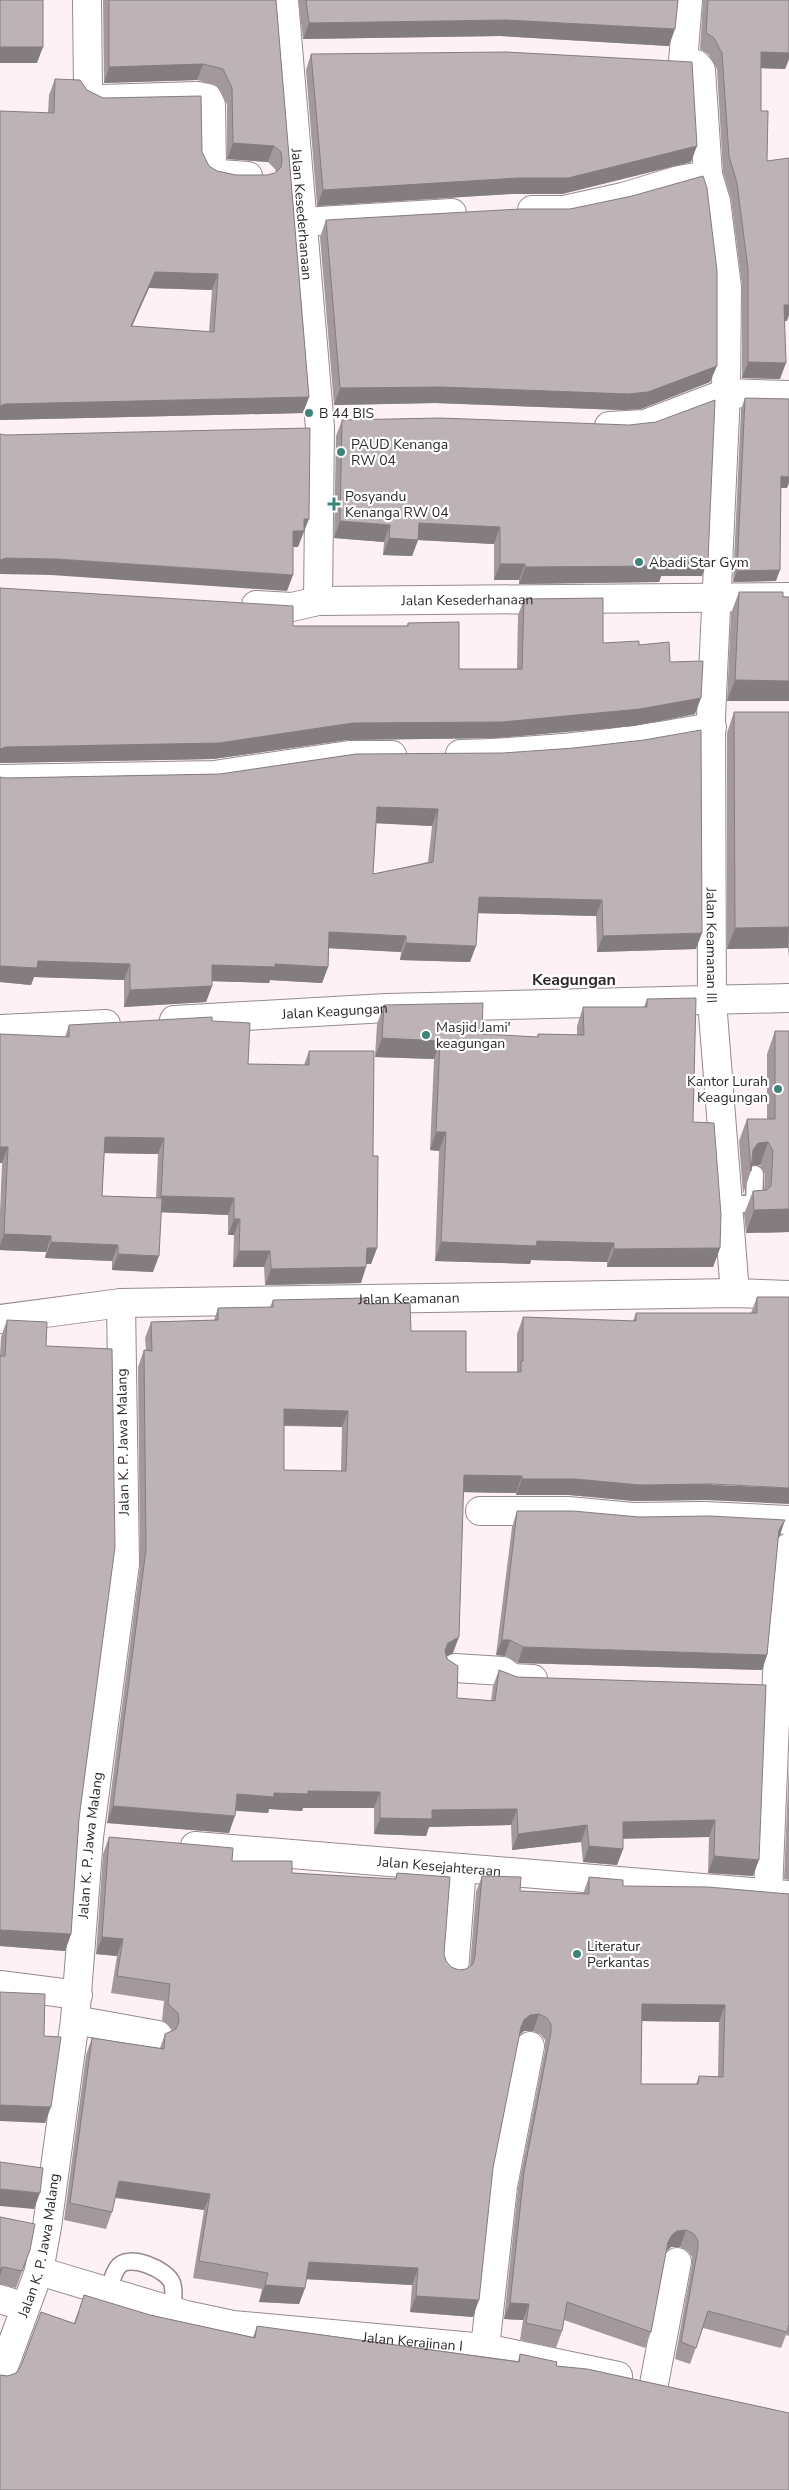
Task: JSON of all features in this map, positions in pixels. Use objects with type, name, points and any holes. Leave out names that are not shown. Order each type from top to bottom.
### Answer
[{"type":"street","points":[[87,0],[88,90],[94,97],[101,100],[188,96],[208,98],[211,105],[212,168],[215,172],[233,176],[261,176]]},
{"type":"street","name":"Jalan Kesederhanaan","points":[[284,0],[320,424],[318,600],[789,597]]},
{"type":"street","points":[[653,60],[683,62],[688,0]]},
{"type":"street","points":[[289,55],[316,55]]},
{"type":"street","name":"Jalan Keamanan III","points":[[683,62],[696,64],[700,70],[708,175],[716,201],[727,287],[726,393],[720,550],[715,596],[711,722],[712,1001],[735,1293]]},
{"type":"street","points":[[503,210],[564,210],[623,197],[679,180],[708,175]]},
{"type":"street","points":[[303,222],[475,212]]},
{"type":"street","points":[[588,426],[645,424],[726,393],[789,395]]},
{"type":"street","points":[[291,429],[348,420]]},
{"type":"street","points":[[234,603],[292,607],[318,600]]},
{"type":"street","points":[[0,779],[214,775],[348,755],[429,755],[567,749],[636,741],[711,722],[740,717]]},
{"type":"street","name":"Jalan Keagungan","points":[[0,1029],[501,1004],[789,998]]},
{"type":"street","name":"Jalan Keamanan","points":[[0,1319],[121,1303],[735,1293],[789,1295]]},
{"type":"street","name":"Jalan K. P. Jawa Malang","points":[[3,2360],[13,2303],[38,2271],[47,2227],[76,2007],[89,1837],[125,1564],[121,1303]]},
{"type":"street","points":[[480,1511],[568,1511],[633,1517],[705,1516],[789,1520]]},
{"type":"street","points":[[778,1894],[781,1678],[789,1547]]},
{"type":"street","points":[[455,1668],[503,1671],[512,1678],[557,1680]]},
{"type":"street","points":[[747,1686],[781,1678]]},
{"type":"street","points":[[89,1837],[118,1840]]},
{"type":"street","name":"Jalan Kesejahteraan","points":[[167,1844],[778,1894]]},
{"type":"street","points":[[454,1971],[462,1868]]},
{"type":"street","points":[[0,1985],[76,2007],[158,2035]]},
{"type":"street","points":[[485,2348],[503,2186],[530,2046]]},
{"type":"street","points":[[19,2223],[47,2227]]},
{"type":"street","points":[[654,2384],[677,2262]]},
{"type":"street","name":"Jalan Kerajinan I","points":[[38,2271],[172,2311],[233,2325],[485,2348],[683,2391]]},
{"type":"lane","points":[[728,1204],[754,1204],[755,1174]]},
{"type":"lane","points":[[108,2292],[118,2266],[124,2262],[146,2264],[165,2273],[172,2284],[172,2311]]},
{"type":"building","points":[[0,0],[43,0],[43,47],[0,47]]},
{"type":"building","points":[[109,0],[276,0],[309,397],[5,404],[0,406],[0,111],[54,113],[55,79],[80,80],[87,90],[103,98],[201,96],[202,152],[209,166],[217,171],[236,175],[267,175],[275,173],[281,167],[281,152],[274,146],[233,143],[232,88],[223,69],[203,64],[109,67]],"holes":[[[155,272],[218,274],[214,332],[131,326]]]},
{"type":"building","points":[[306,0],[678,0],[675,29],[506,20],[309,23]]},
{"type":"building","points":[[708,0],[789,0],[789,53],[761,52],[761,111],[768,111],[767,161],[789,158],[789,305],[784,305],[786,363],[748,362],[748,269],[737,183],[729,156],[722,53],[714,38],[706,33]]},
{"type":"building","points":[[506,52],[692,62],[697,146],[568,178],[518,178],[323,190],[311,54]]},
{"type":"building","points":[[703,176],[707,188],[717,271],[717,366],[648,392],[628,394],[441,387],[340,388],[326,220],[520,209],[570,209],[632,196]]},
{"type":"building","points":[[745,398],[789,399],[789,477],[781,476],[780,570],[737,571]]},
{"type":"building","points":[[715,400],[708,560],[665,559],[664,566],[525,567],[525,564],[500,564],[500,527],[419,523],[418,540],[389,538],[390,525],[340,521],[342,420],[440,418],[629,425],[656,422]]},
{"type":"building","points":[[310,428],[309,519],[304,519],[304,531],[293,531],[293,575],[57,559],[6,558],[0,560],[0,434]]},
{"type":"building","points":[[0,588],[293,606],[293,626],[408,626],[408,623],[459,622],[459,669],[522,669],[524,599],[603,598],[603,643],[639,641],[639,645],[669,642],[670,662],[703,661],[701,698],[640,709],[502,722],[353,723],[219,743],[6,747],[0,749]]},
{"type":"building","points":[[739,592],[783,592],[783,597],[789,597],[789,681],[735,680]]},
{"type":"building","points":[[734,712],[789,712],[789,927],[735,928]]},
{"type":"building","points":[[701,730],[702,933],[603,936],[602,900],[479,897],[476,946],[406,943],[406,936],[329,932],[328,967],[275,964],[275,967],[212,965],[212,986],[130,990],[130,964],[38,961],[37,968],[0,966],[0,777],[220,774],[356,754],[503,753],[574,748],[644,740]],"holes":[[[377,807],[438,809],[433,862],[373,874]]]},
{"type":"building","points":[[696,998],[693,1122],[714,1123],[721,1215],[720,1248],[614,1249],[614,1243],[537,1241],[536,1246],[441,1242],[446,1132],[436,1132],[440,1041],[382,1038],[384,1005],[483,1003],[482,1034],[538,1037],[538,1034],[584,1035],[583,1007],[647,1007],[647,999]]},
{"type":"building","points":[[212,1017],[212,1021],[250,1023],[248,1064],[309,1065],[309,1051],[374,1051],[373,1156],[378,1156],[377,1248],[367,1248],[366,1267],[271,1269],[270,1251],[239,1251],[240,1219],[234,1219],[234,1198],[161,1196],[164,1138],[105,1137],[102,1196],[162,1198],[159,1256],[118,1254],[118,1245],[51,1242],[51,1236],[4,1234],[8,1147],[0,1147],[0,1034],[69,1037],[69,1025]]},
{"type":"building","points":[[775,1031],[789,1031],[789,1209],[754,1210],[753,1191],[767,1190],[771,1186],[773,1151],[768,1142],[758,1143],[753,1150],[751,1171],[747,1119],[775,1119]]},
{"type":"building","points":[[757,1297],[789,1297],[789,1488],[712,1484],[640,1485],[575,1479],[522,1479],[522,1476],[464,1475],[459,1637],[448,1643],[445,1650],[447,1659],[458,1666],[457,1698],[495,1701],[499,1670],[517,1677],[766,1685],[759,1860],[714,1856],[715,1820],[623,1822],[623,1849],[589,1846],[587,1825],[518,1834],[517,1809],[432,1810],[432,1819],[380,1818],[380,1792],[308,1791],[308,1794],[274,1793],[274,1797],[237,1794],[235,1816],[113,1806],[146,1549],[144,1350],[152,1351],[151,1322],[218,1320],[218,1308],[273,1307],[273,1300],[366,1298],[366,1304],[410,1303],[411,1331],[466,1331],[466,1372],[521,1372],[521,1361],[523,1361],[523,1317],[636,1321],[636,1313],[757,1313]],"holes":[[[284,1409],[348,1411],[346,1471],[284,1470]]]},
{"type":"building","points":[[7,1320],[47,1322],[46,1346],[112,1349],[115,1547],[79,1819],[71,1934],[0,1930],[0,1356],[5,1356]]},
{"type":"building","points":[[517,1511],[573,1511],[639,1517],[710,1516],[785,1520],[779,1530],[767,1655],[523,1647],[510,1640],[502,1640]]},
{"type":"building","points":[[109,1837],[233,1848],[232,1861],[292,1861],[292,1873],[396,1879],[397,1873],[450,1877],[444,1954],[446,1961],[451,1967],[459,1970],[466,1969],[473,1964],[475,1956],[482,1876],[521,1877],[520,1891],[589,1894],[589,1877],[623,1880],[623,1886],[708,1887],[789,1894],[789,2324],[787,2332],[708,2311],[696,2348],[681,2342],[698,2248],[698,2241],[694,2234],[686,2230],[677,2231],[668,2242],[651,2332],[567,2302],[562,2331],[526,2323],[529,2304],[510,2303],[524,2172],[551,2032],[551,2024],[547,2018],[539,2014],[530,2015],[524,2020],[521,2027],[493,2168],[479,2300],[416,2296],[418,2268],[309,2262],[305,2288],[265,2285],[268,2273],[199,2261],[210,2194],[119,2181],[112,2212],[70,2203],[92,2038],[164,2049],[165,2034],[176,2029],[179,2021],[178,2013],[168,2004],[170,1984],[117,1976],[123,1939],[102,1937]],"holes":[[[642,2004],[725,2005],[723,2077],[699,2076],[698,2084],[641,2084]]]},
{"type":"building","points":[[0,1992],[45,1994],[44,2036],[61,2037],[51,2107],[0,2105]]},
{"type":"building","points":[[0,2162],[43,2168],[40,2193],[0,2189]]},
{"type":"building","points":[[0,2217],[35,2224],[30,2250],[22,2271],[3,2267],[0,2269]]},
{"type":"building","points":[[84,2295],[150,2315],[255,2338],[257,2326],[519,2362],[520,2354],[557,2362],[556,2366],[587,2369],[789,2413],[789,2490],[0,2490],[0,2375],[8,2376],[16,2373],[21,2366],[41,2312],[75,2324]]},
{"type":"place","name":"B 44 BIS","points":[[309,413]]},
{"type":"place","name":"PAUD Kenanga RW 04","points":[[341,452]]},
{"type":"place","name":"Posyandu Kenanga RW 04","points":[[334,504]]},
{"type":"place","name":"Abadi Star Gym","points":[[639,562]]},
{"type":"place","name":"Masjid Jami' keagungan","points":[[426,1035]]},
{"type":"place","name":"Kantor Lurah Keagungan","points":[[778,1089]]},
{"type":"place","name":"Literatur Perkantas","points":[[577,1954]]},
{"type":"district","name":"Keagungan","points":[[574,980]]}]
